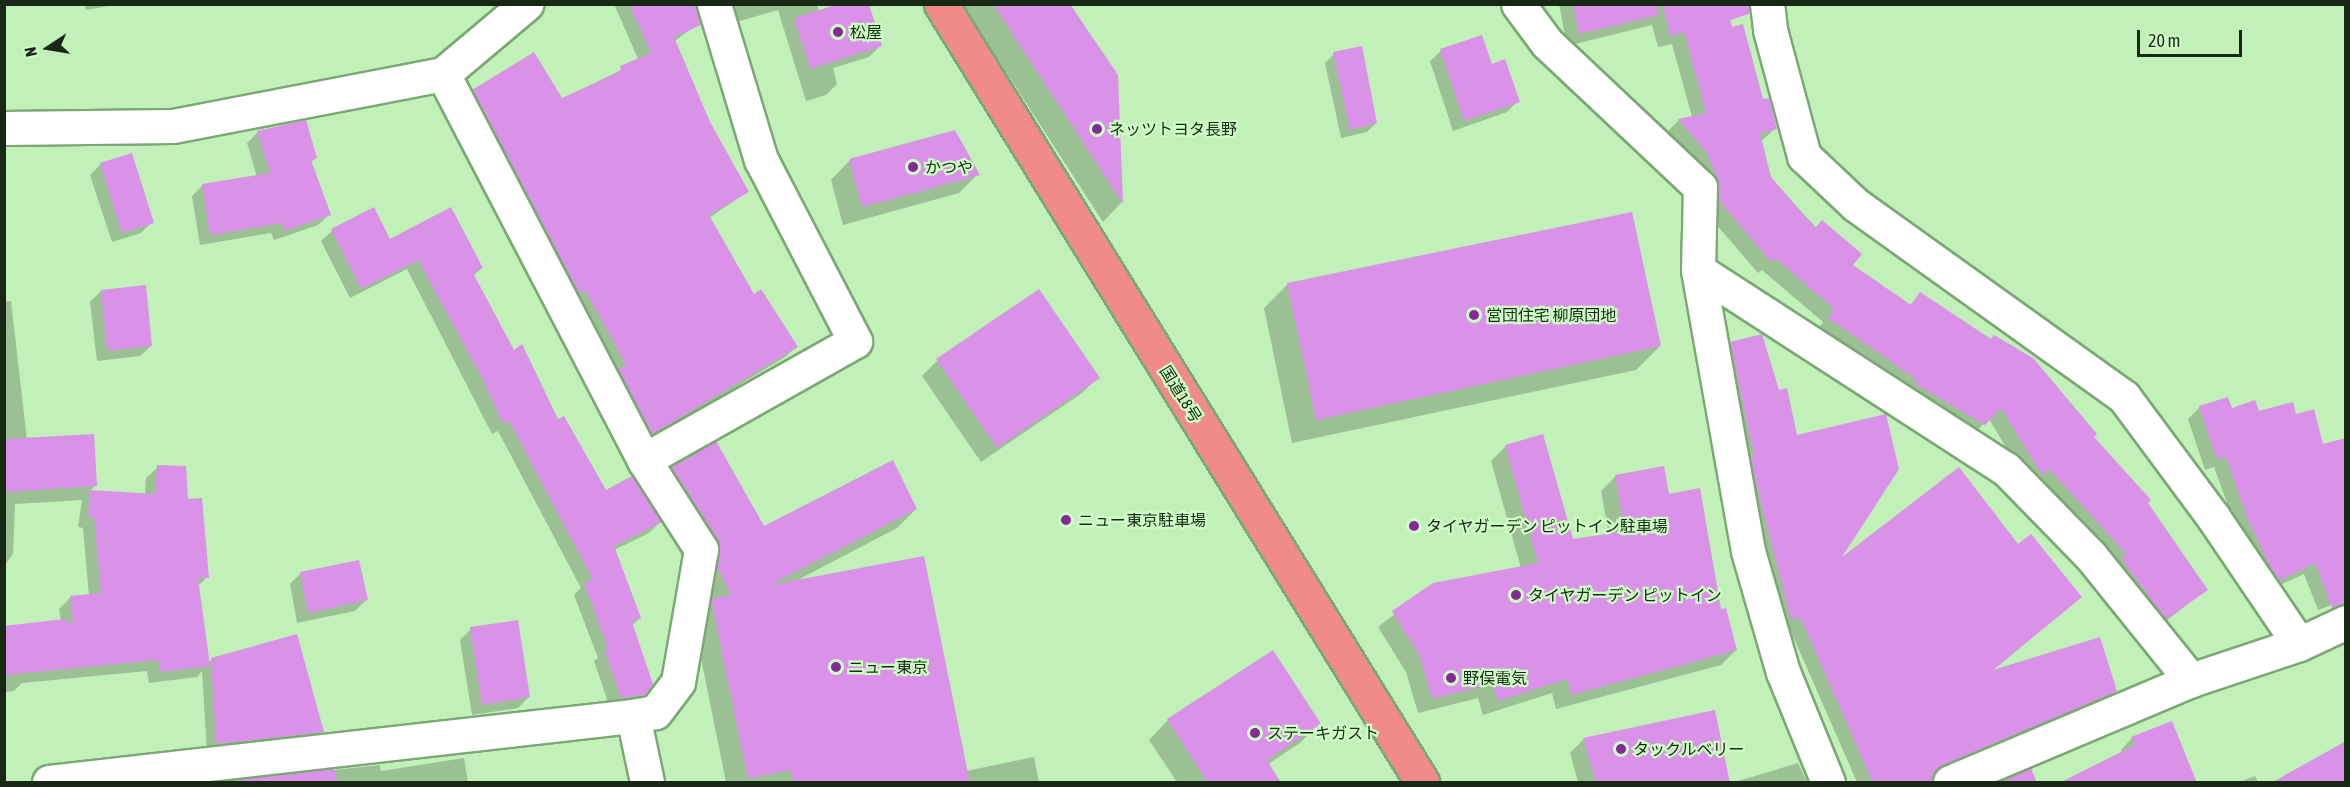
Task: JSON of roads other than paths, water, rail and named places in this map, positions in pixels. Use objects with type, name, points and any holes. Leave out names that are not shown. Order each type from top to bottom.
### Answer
[{"type":"highway","name":"国道18号","points":[[941,4],[1422,783]]},
{"type":"street","points":[[4,128],[173,126],[443,74],[526,4]]},
{"type":"street","points":[[644,460],[855,341],[761,160],[714,4]]},
{"type":"street","points":[[1518,4],[1547,43],[1700,187],[1698,270],[1748,551],[1783,672],[1828,783]]},
{"type":"street","points":[[1767,4],[1770,30],[1804,156],[1856,205],[2124,398],[2213,517],[2299,644]]},
{"type":"street","points":[[49,783],[633,716],[655,712],[678,682],[701,549],[644,460],[443,74]]},
{"type":"street","points":[[1698,270],[2006,469],[2090,555],[2191,680]]},
{"type":"street","points":[[1950,783],[2191,680],[2299,644],[2346,622]]},
{"type":"street","points":[[633,716],[646,783]]},
{"type":"place","name":"松屋","points":[[838,32]]},
{"type":"place","name":"ネッツトヨタ長野","points":[[1097,129]]},
{"type":"place","name":"かつや","points":[[913,167]]},
{"type":"place","name":"営団住宅 柳原団地","points":[[1474,315]]},
{"type":"place","name":"ニュー東京駐車場","points":[[1066,520]]},
{"type":"place","name":"タイヤガーデン ピットイン駐車場","points":[[1414,526]]},
{"type":"place","name":"タイヤガーデン ピットイン","points":[[1516,595]]},
{"type":"place","name":"ニュー東京","points":[[836,667]]},
{"type":"place","name":"野俣電気","points":[[1451,678]]},
{"type":"place","name":"ステーキガスト","points":[[1255,733]]},
{"type":"place","name":"タックルベリー","points":[[1621,749]]}]
